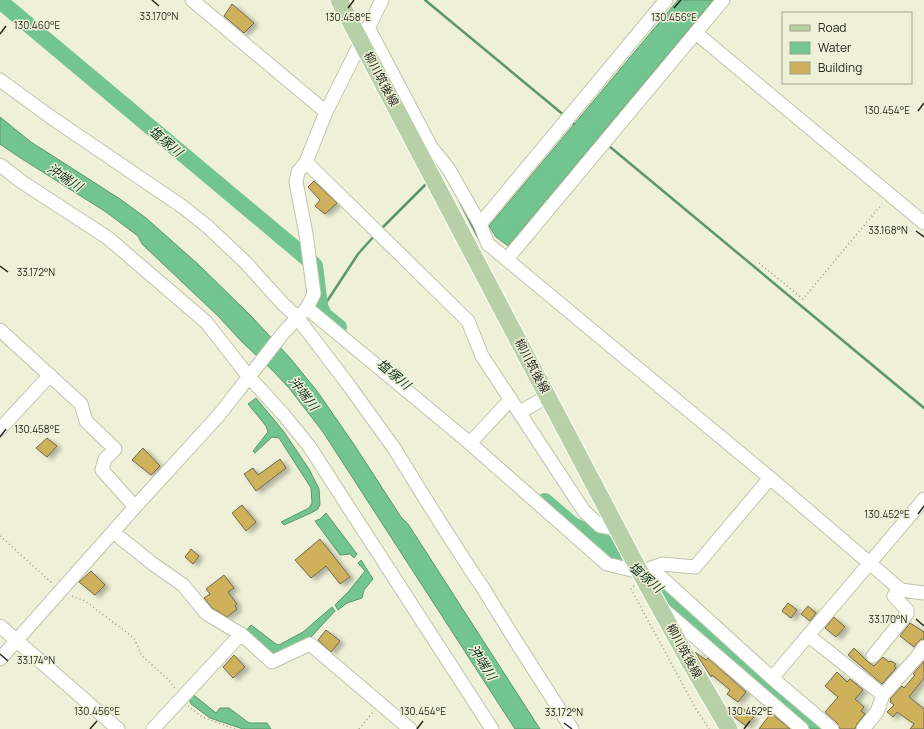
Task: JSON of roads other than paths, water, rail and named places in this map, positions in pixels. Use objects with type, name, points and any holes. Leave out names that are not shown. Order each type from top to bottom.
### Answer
[{"type":"main road","name":"柳川筑後線","points":[[339,0],[365,35],[548,396],[618,529],[645,572],[659,606],[729,729]]},
{"type":"street","points":[[192,0],[326,112]]},
{"type":"street","points":[[0,659],[219,415],[284,332],[307,308],[314,294],[306,234],[296,182],[298,172],[306,162],[326,112],[382,0]]},
{"type":"street","points":[[507,259],[724,0]]},
{"type":"street","points":[[480,224],[658,2]]},
{"type":"street","points":[[696,33],[924,223]]},
{"type":"street","points":[[365,35],[431,147],[448,168],[480,224],[488,244],[770,478],[901,590],[924,593]]},
{"type":"street","points":[[0,80],[19,95],[184,208],[208,227],[245,262],[298,318],[348,383],[394,448],[572,729]]},
{"type":"street","points":[[306,162],[468,321],[482,356],[584,511],[600,526],[618,529]]},
{"type":"street","points":[[0,165],[22,182],[108,238],[206,322],[252,372],[308,446],[492,729]]},
{"type":"street","points":[[307,308],[470,443],[606,564],[645,572],[832,729]]},
{"type":"street","points":[[0,330],[81,404],[86,421],[114,449],[105,459],[102,470],[135,507]]},
{"type":"street","points":[[0,429],[50,375]]},
{"type":"street","points":[[520,412],[548,396]]},
{"type":"street","points":[[470,443],[511,399]]},
{"type":"street","points":[[645,572],[662,564],[695,567],[770,478]]},
{"type":"street","points":[[772,678],[924,499]]},
{"type":"street","points":[[113,532],[153,564],[183,585],[207,614],[241,634],[272,662],[310,644],[410,729]]},
{"type":"street","points":[[872,656],[907,614],[907,610],[894,596],[899,588]]},
{"type":"street","points":[[659,606],[802,729]]},
{"type":"street","points":[[0,626],[118,729]]},
{"type":"street","points":[[152,729],[241,634]]},
{"type":"street","points":[[809,636],[883,695]]},
{"type":"street","points":[[863,729],[877,712],[883,695],[924,647]]},
{"type":"water","points":[[678,0],[713,0],[508,246],[496,237],[489,226]]},
{"type":"water","name":"沖端川","points":[[0,117],[31,142],[120,199],[146,218],[199,265],[252,317],[290,358],[317,391],[401,517],[408,524],[540,729],[515,729],[323,432],[289,388],[218,316],[142,244],[138,236],[106,212],[0,144]]},
{"type":"water","points":[[256,398],[284,432],[309,469],[319,489],[320,504],[318,509],[284,525],[281,522],[309,508],[312,503],[311,488],[279,438],[272,437],[255,453],[253,451],[268,432],[266,426],[248,404]]},
{"type":"water","points":[[326,513],[357,554],[354,558],[350,554],[340,555],[315,521],[320,519]]},
{"type":"water","points":[[361,560],[373,579],[364,590],[362,598],[347,603],[338,610],[335,605],[349,591],[365,571],[358,563]]},
{"type":"water","name":"塩塚川","points":[[671,591],[825,729],[811,729],[690,624],[669,602]]},
{"type":"water","points":[[332,607],[335,611],[311,637],[275,657],[245,632],[251,625],[279,645],[303,632]]},
{"type":"water","points":[[190,692],[216,713],[220,708],[229,708],[249,723],[267,723],[271,729],[243,729],[210,718],[191,704],[188,696]]},
{"type":"waterway","points":[[425,0],[565,116]]},
{"type":"waterway","name":"塩塚川","points":[[0,1],[309,260],[315,266],[320,306],[324,315],[339,327]]},
{"type":"waterway","points":[[570,121],[574,124]]},
{"type":"waterway","points":[[608,147],[609,146],[924,408]]},
{"type":"waterway","points":[[380,230],[427,183]]},
{"type":"waterway","points":[[460,202],[478,237]]},
{"type":"waterway","points":[[322,309],[358,254],[375,235]]},
{"type":"waterway","name":"塩塚川","points":[[545,501],[573,525],[599,537],[686,612]]}]
